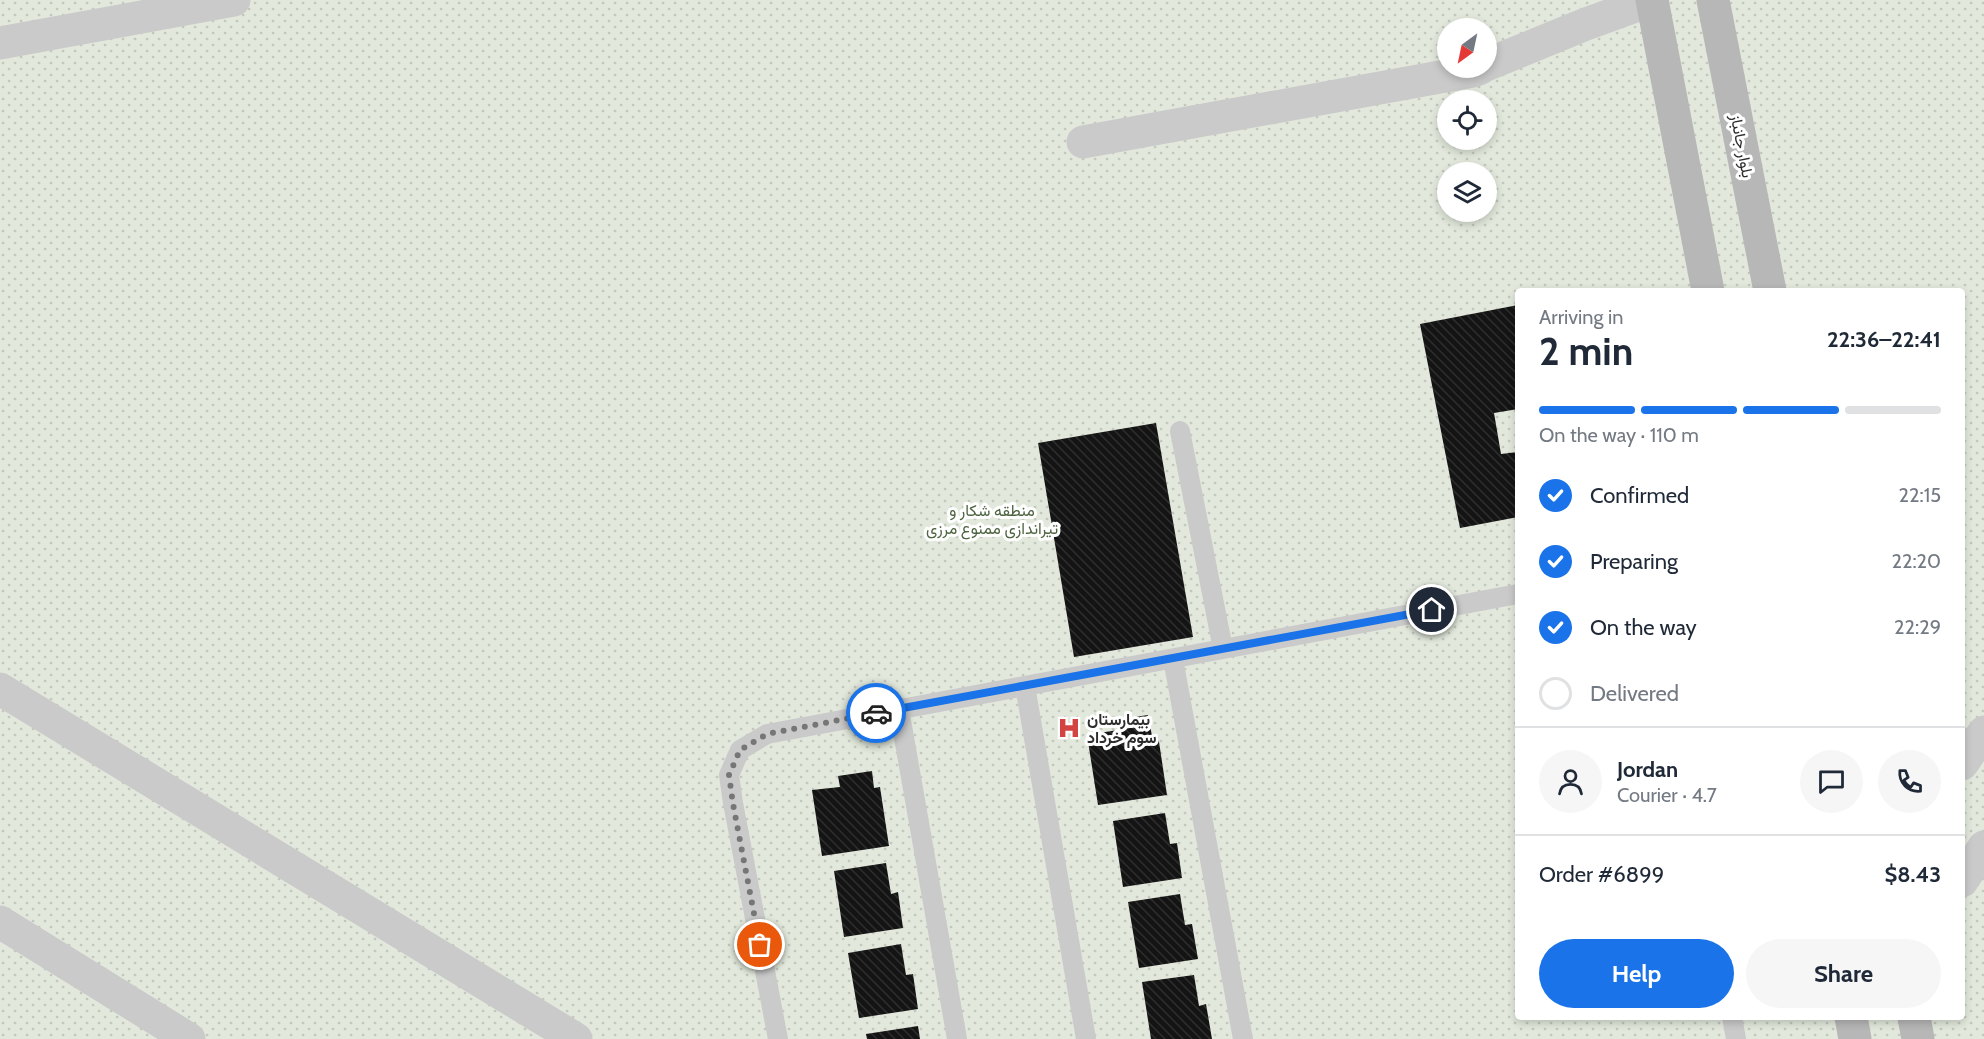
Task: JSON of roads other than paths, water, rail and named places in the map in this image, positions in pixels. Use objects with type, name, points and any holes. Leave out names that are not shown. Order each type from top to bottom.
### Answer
[{"type":"main road","points":[[1652,0],[1707,288]]},
{"type":"main road","name":"بلوار جانباز","points":[[1713,0],[1769,288]]},
{"type":"main road","points":[[1852,1020],[1855,1039]]},
{"type":"main road","points":[[1915,1020],[1918,1039]]},
{"type":"street","points":[[0,43],[234,0]]},
{"type":"street","points":[[1497,60],[1652,0]]},
{"type":"street","points":[[1083,142],[1437,78]]},
{"type":"street","points":[[0,689],[576,1039]]},
{"type":"street","points":[[1965,760],[1984,732]]},
{"type":"street","points":[[1965,876],[1984,847]]},
{"type":"street","points":[[0,922],[189,1039]]},
{"type":"lane","points":[[1180,431],[1223,649]]},
{"type":"lane","points":[[778,1039],[729,775],[740,750],[767,734],[1515,595]]},
{"type":"lane","points":[[1173,659],[1243,1039]]},
{"type":"lane","points":[[1025,686],[1086,1039]]},
{"type":"lane","points":[[899,709],[957,1039]]},
{"type":"lane","points":[[1733,1020],[1736,1039]]},
{"type":"place","name":"بیمارستان سوم خرداد","points":[[1069,728]]},
{"type":"park label","name":"منطقه شکار و تیراندازی ممنوع مرزی","points":[[992,519]]}]
